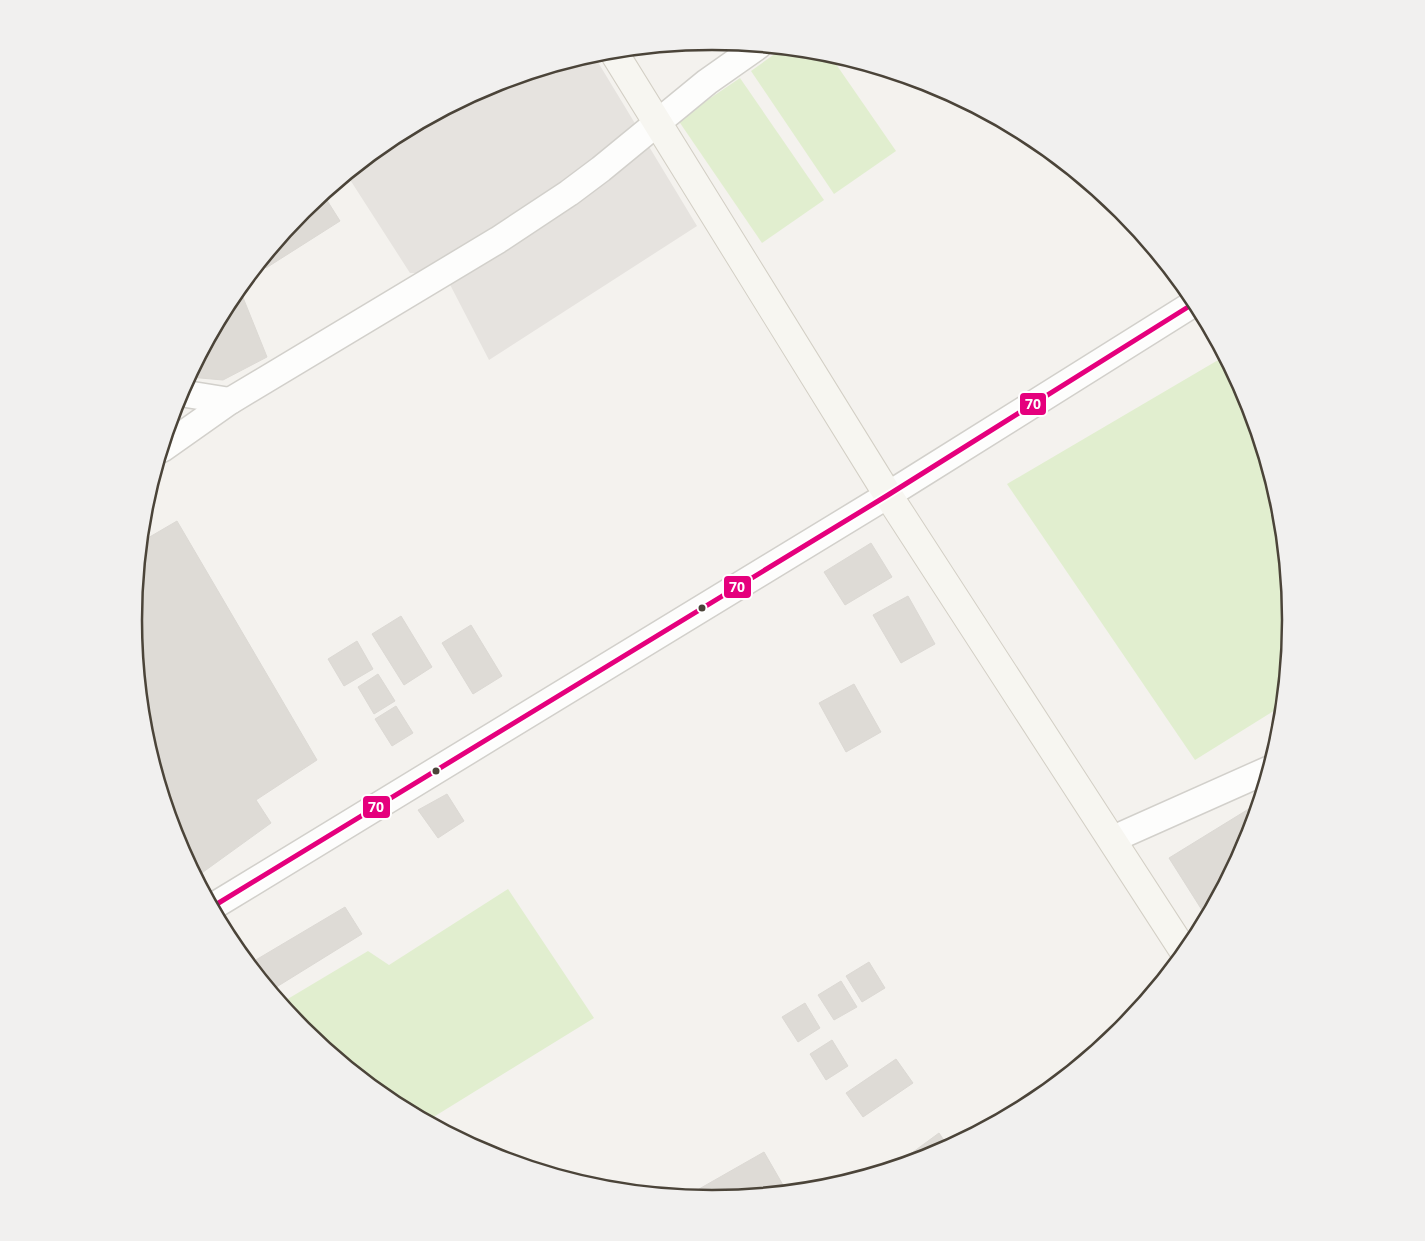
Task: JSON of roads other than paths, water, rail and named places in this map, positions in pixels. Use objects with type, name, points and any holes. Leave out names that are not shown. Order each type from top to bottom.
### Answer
[{"type":"street","points":[[170,443],[230,401],[506,235],[569,193],[707,82],[751,51]]},
{"type":"street","points":[[617,58],[888,495],[1181,945]]},
{"type":"street","points":[[217,904],[888,495],[1189,307]]},
{"type":"street","points":[[189,394],[230,401]]},
{"type":"street","points":[[1113,839],[1263,772]]}]
